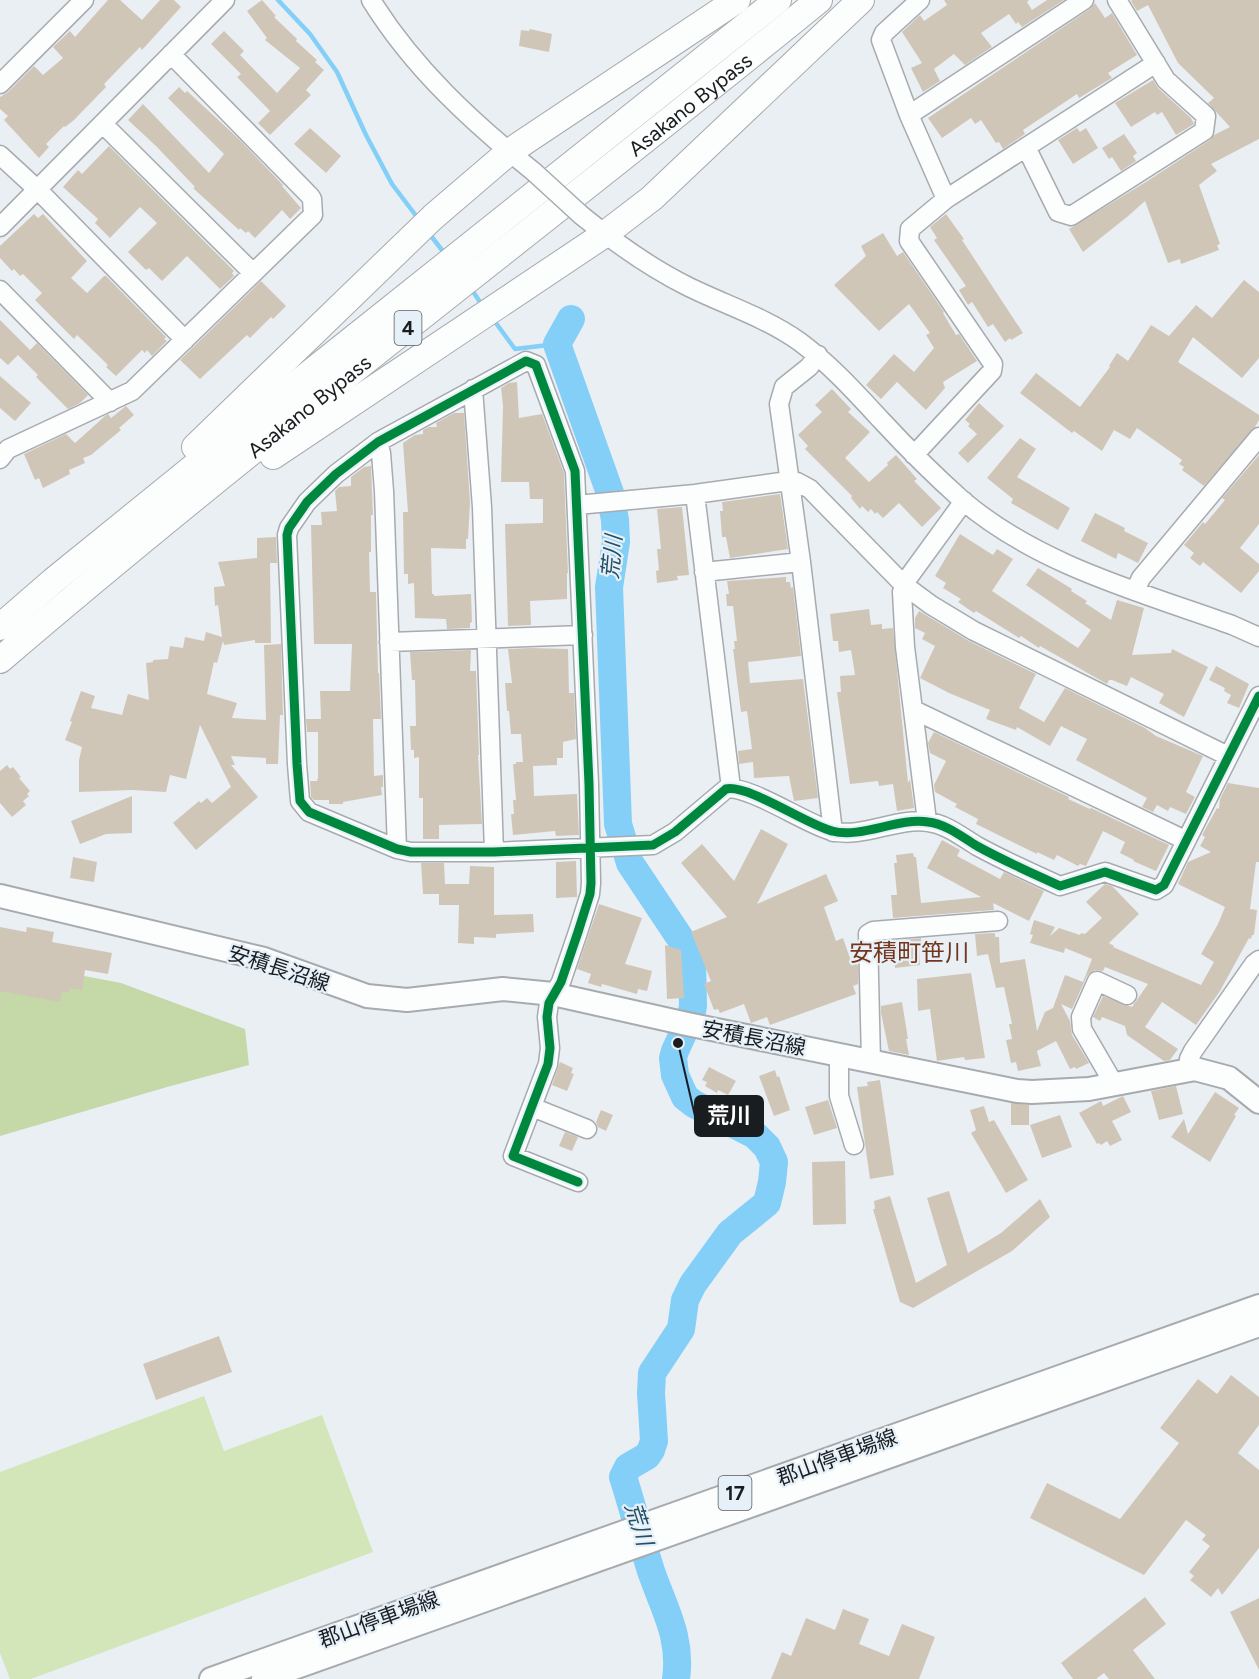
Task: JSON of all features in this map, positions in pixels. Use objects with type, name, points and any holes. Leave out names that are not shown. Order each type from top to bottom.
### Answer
[{"type":"highway","points":[[96,547],[122,513],[200,443],[434,217],[509,152],[737,0]]},
{"type":"highway","name":"Asakano Bypass","points":[[0,627],[295,385],[778,0]]},
{"type":"highway","name":"Asakano Bypass","points":[[0,660],[337,384],[677,116],[819,0]]},
{"type":"highway","points":[[91,584],[155,548],[251,472],[309,431],[604,234],[652,198],[861,0]]},
{"type":"main road","name":"安積長沼線","points":[[0,896],[255,957],[375,998],[407,1000],[503,989],[553,994],[664,1020],[1017,1091],[1070,1090],[1188,1070],[1228,1078],[1259,1102]]},
{"type":"main road","name":"郡山停車場線","points":[[211,1679],[1259,1306]]},
{"type":"main road","name":"郡山停車場線","points":[[263,1679],[1259,1325]]},
{"type":"street","points":[[0,84],[84,0]]},
{"type":"street","points":[[371,0],[408,50],[474,122],[581,215],[604,234],[683,284],[711,298],[751,313],[818,355],[914,455],[964,501],[994,524],[1067,565],[1259,637]]},
{"type":"street","points":[[920,0],[884,33],[881,40],[909,115],[946,199]]},
{"type":"street","points":[[909,115],[1084,0]]},
{"type":"street","points":[[1026,147],[1058,212],[1071,216],[1204,131],[1206,116],[1166,80],[1117,0]]},
{"type":"street","points":[[0,226],[171,54],[214,4]]},
{"type":"street","points":[[3,450],[110,402],[139,386],[313,215],[312,199],[171,54]]},
{"type":"street","points":[[914,455],[992,371],[993,364],[909,241],[909,229],[946,199],[1156,63]]},
{"type":"street","points":[[103,124],[253,273]]},
{"type":"street","points":[[0,155],[38,190],[184,340]]},
{"type":"street","points":[[0,290],[110,402]]},
{"type":"street","points":[[818,355],[809,367],[784,387],[779,404],[834,832]]},
{"type":"street","points":[[578,1182],[513,1156],[549,1058],[548,1008],[561,982],[590,894],[591,849],[584,635],[575,471],[536,365],[522,361],[378,442],[336,474],[307,502],[289,528],[287,535],[297,764],[300,801],[309,812],[397,849],[411,852],[494,852],[591,849],[653,845],[665,839],[726,789],[732,788],[754,795],[834,832],[927,821],[950,830],[1060,886],[1105,872],[1156,890],[1164,885],[1259,696]]},
{"type":"street","points":[[473,389],[482,507],[488,638],[494,852]]},
{"type":"street","points":[[1135,591],[1141,578],[1259,437]]},
{"type":"street","points":[[378,442],[384,491],[397,849]]},
{"type":"street","points":[[577,505],[796,482],[810,489],[904,585],[931,605],[974,631],[1228,756]]},
{"type":"street","points":[[695,494],[732,788]]},
{"type":"street","points":[[927,821],[905,647],[902,600],[904,585],[964,501]]},
{"type":"street","points":[[704,573],[801,562]]},
{"type":"street","points":[[389,642],[584,635]]},
{"type":"street","points":[[914,710],[1185,840]]},
{"type":"street","points":[[871,1062],[868,934],[873,931],[998,921]]},
{"type":"street","points":[[1188,1070],[1189,1059],[1193,1051],[1259,960]]},
{"type":"street","points":[[1114,1084],[1082,1029],[1081,1017],[1097,981],[1127,995]]},
{"type":"street","points":[[839,1055],[839,1096],[854,1145]]},
{"type":"street","points":[[532,1107],[586,1129]]},
{"type":"green space","points":[[0,960],[121,983],[245,1029],[249,1065],[0,1136]]},
{"type":"green space","points":[[204,1396],[224,1451],[322,1415],[373,1552],[31,1679],[10,1679],[0,1653],[0,1472]]},
{"type":"building","points":[[108,0],[120,0],[142,20],[160,0],[174,0],[181,7],[142,50],[140,47],[104,84],[106,87],[74,120],[64,126],[46,144],[49,147],[39,158],[4,120],[8,116],[0,109],[0,97],[34,66],[43,75],[63,58],[53,47],[70,31],[75,37]]},
{"type":"building","points":[[262,0],[276,16],[274,17],[324,70],[306,90],[311,95],[270,135],[258,123],[270,111],[237,77],[241,74],[211,44],[224,31],[244,51],[240,55],[277,93],[300,68],[265,40],[267,38],[247,11]]},
{"type":"building","points":[[944,0],[1029,0],[1027,2],[1032,10],[1047,0],[1064,0],[1022,27],[1018,22],[1016,24],[1009,14],[981,33],[992,47],[965,65],[954,54],[934,69],[940,81],[923,92],[911,68],[922,63],[902,32],[920,15],[924,21],[947,5]]},
{"type":"building","points":[[1132,0],[1259,0],[1259,139],[1211,164],[1217,171],[1199,185],[1220,244],[1217,245],[1219,250],[1181,264],[1180,259],[1168,263],[1145,201],[1083,252],[1069,229],[1149,180],[1210,140],[1214,135],[1230,127],[1208,103],[1214,98],[1178,63],[1148,5],[1137,11]]},
{"type":"building","points":[[1095,3],[1105,18],[1112,13],[1137,55],[1108,73],[1112,78],[1079,98],[1077,94],[1023,130],[1025,134],[1003,149],[999,142],[996,143],[981,120],[975,124],[971,118],[942,138],[928,118],[1090,9]]},
{"type":"building","points":[[530,29],[552,34],[549,52],[519,46],[521,30],[529,31]]},
{"type":"building","points":[[1153,80],[1158,88],[1191,118],[1194,124],[1176,135],[1162,112],[1157,115],[1155,112],[1131,127],[1115,103]]},
{"type":"building","points":[[179,87],[185,93],[187,91],[240,140],[283,185],[301,208],[290,219],[282,210],[255,238],[248,231],[246,233],[240,228],[239,230],[193,188],[195,187],[157,147],[128,120],[143,104],[209,173],[224,154],[168,98]]},
{"type":"building","points":[[310,128],[341,156],[326,173],[294,144]]},
{"type":"building","points":[[1077,128],[1080,132],[1086,128],[1098,148],[1073,164],[1058,140]]},
{"type":"building","points":[[1124,134],[1137,153],[1133,156],[1136,161],[1121,171],[1112,157],[1109,159],[1102,148]]},
{"type":"building","points":[[109,146],[234,271],[232,273],[234,276],[220,289],[187,256],[162,281],[149,268],[146,270],[128,252],[157,223],[140,207],[110,238],[95,223],[98,219],[63,187],[78,170],[82,174]]},
{"type":"building","points":[[34,214],[38,218],[43,214],[87,261],[71,278],[87,293],[106,276],[166,337],[164,339],[167,341],[152,356],[147,350],[145,353],[142,350],[116,376],[77,335],[74,339],[35,300],[42,293],[23,274],[20,276],[14,269],[12,271],[0,258],[0,246]]},
{"type":"building","points":[[946,214],[1023,333],[1011,340],[1010,338],[1005,342],[993,324],[988,327],[972,302],[968,305],[959,290],[966,286],[934,240],[937,238],[930,227]]},
{"type":"building","points":[[883,233],[897,256],[903,252],[944,312],[956,335],[959,334],[977,361],[943,382],[945,388],[926,410],[897,382],[881,399],[866,385],[894,354],[914,372],[934,348],[926,335],[930,333],[909,304],[879,331],[834,285],[866,256],[861,246]]},
{"type":"building","points":[[1244,280],[1259,292],[1259,358],[1242,378],[1193,337],[1178,362],[1259,415],[1255,427],[1204,486],[1182,470],[1184,467],[1179,464],[1182,460],[1137,428],[1130,439],[1114,430],[1102,451],[1074,431],[1072,433],[1020,393],[1036,373],[1080,407],[1110,367],[1117,353],[1128,361],[1151,325],[1169,336],[1196,305],[1212,318]]},
{"type":"building","points":[[261,281],[286,306],[250,338],[247,335],[200,379],[180,360]]},
{"type":"building","points":[[0,320],[30,350],[37,343],[88,395],[80,403],[68,409],[18,355],[8,365],[0,358]]},
{"type":"building","points":[[0,376],[31,403],[15,421],[0,408]]},
{"type":"building","points":[[517,382],[519,418],[542,414],[564,473],[568,573],[567,599],[530,601],[531,625],[508,626],[505,524],[543,523],[543,499],[530,499],[529,482],[501,482],[503,406],[501,388],[509,383]]},
{"type":"building","points":[[832,389],[851,409],[848,412],[870,432],[845,458],[869,482],[896,455],[917,479],[914,481],[941,508],[922,527],[899,503],[883,518],[871,509],[868,512],[862,506],[860,509],[851,498],[852,496],[805,449],[808,446],[798,435],[822,412],[815,405]]},
{"type":"building","points":[[979,403],[1004,426],[968,463],[958,453],[977,434],[965,420]]},
{"type":"building","points":[[126,406],[134,415],[119,428],[121,430],[91,455],[83,458],[85,463],[69,470],[70,474],[43,488],[39,478],[35,480],[24,454],[66,434],[75,443],[105,416],[108,414],[111,418]]},
{"type":"building","points":[[454,413],[464,413],[470,502],[468,539],[466,539],[466,549],[431,548],[432,594],[434,596],[471,594],[472,622],[470,628],[447,629],[446,619],[415,618],[414,583],[408,584],[408,574],[404,574],[403,512],[408,512],[403,443],[415,435],[423,434],[423,430],[429,427],[437,427],[436,423]]},
{"type":"building","points":[[1020,438],[1036,449],[1017,477],[1070,508],[1058,530],[1011,503],[1013,499],[987,478]]},
{"type":"building","points":[[1259,455],[1259,524],[1240,548],[1259,564],[1259,571],[1241,593],[1203,562],[1200,566],[1190,558],[1194,553],[1184,545],[1225,500],[1222,498]]},
{"type":"building","points":[[371,466],[373,515],[371,515],[371,552],[369,552],[370,592],[376,592],[381,719],[373,719],[374,776],[383,775],[383,787],[381,787],[382,795],[343,802],[343,804],[329,804],[329,800],[314,800],[311,797],[310,781],[317,781],[318,778],[318,732],[307,732],[306,719],[321,719],[320,691],[350,691],[352,644],[314,644],[311,525],[322,525],[321,512],[337,511],[335,491],[339,487],[351,486],[351,477],[364,467]]},
{"type":"building","points":[[780,494],[788,549],[730,558],[726,537],[722,537],[720,511],[723,511],[722,502]]},
{"type":"building","points":[[682,507],[689,575],[677,576],[678,580],[657,583],[656,571],[659,570],[657,549],[661,549],[657,509]]},
{"type":"building","points":[[1095,513],[1148,543],[1138,563],[1118,553],[1116,559],[1081,541]]},
{"type":"building","points":[[960,534],[993,555],[997,549],[1013,559],[992,591],[1078,648],[1091,630],[1026,585],[1038,568],[1072,589],[1071,591],[1087,601],[1085,603],[1111,620],[1117,600],[1144,608],[1132,655],[1171,653],[1172,649],[1208,667],[1184,717],[1159,703],[1164,694],[1131,677],[1127,686],[1112,680],[1109,680],[1107,684],[1021,636],[1019,638],[958,602],[961,599],[943,588],[946,583],[935,576]]},
{"type":"building","points":[[276,537],[277,563],[270,563],[271,643],[255,643],[255,640],[224,645],[223,641],[217,663],[214,662],[207,694],[237,703],[232,718],[266,720],[264,645],[281,644],[283,715],[280,715],[278,764],[266,764],[266,758],[231,756],[235,765],[231,765],[258,797],[196,850],[173,823],[199,801],[201,803],[207,798],[212,803],[231,787],[200,725],[186,779],[170,775],[166,792],[132,790],[79,792],[79,760],[82,747],[65,740],[81,691],[95,696],[91,708],[122,715],[128,694],[149,700],[146,663],[168,659],[170,646],[183,648],[185,637],[204,641],[206,632],[222,637],[218,605],[215,606],[214,587],[225,586],[218,562],[257,558],[257,538]]},
{"type":"building","points":[[786,577],[786,582],[790,582],[791,588],[793,587],[801,656],[748,662],[750,683],[803,679],[818,798],[794,801],[789,776],[754,778],[753,762],[739,764],[738,751],[752,749],[747,711],[741,712],[733,649],[735,649],[734,641],[737,641],[733,606],[727,606],[726,594],[729,594],[727,581]]},
{"type":"building","points":[[869,609],[871,625],[882,624],[882,629],[893,628],[908,783],[910,779],[914,808],[897,811],[893,784],[879,786],[878,781],[850,784],[837,692],[841,692],[840,676],[855,675],[851,650],[839,652],[838,641],[833,641],[830,614]]},
{"type":"building","points":[[919,611],[969,641],[1036,674],[1019,708],[1044,722],[1065,688],[1145,728],[1156,736],[1203,756],[1186,792],[1195,797],[1186,814],[1170,807],[1168,811],[1157,805],[1153,812],[1142,807],[1147,798],[1076,760],[1087,739],[1061,726],[1050,746],[1017,727],[1016,730],[986,719],[990,710],[920,678],[935,646],[922,639],[925,633],[915,628],[915,618]]},
{"type":"building","points":[[508,649],[568,649],[569,693],[574,693],[576,739],[563,742],[563,758],[557,758],[557,765],[533,766],[534,796],[577,794],[579,835],[556,836],[555,831],[513,835],[511,814],[514,814],[513,800],[516,800],[513,764],[523,762],[521,734],[511,734],[509,711],[507,711],[505,683],[512,683]]},
{"type":"building","points":[[471,650],[470,671],[476,671],[482,824],[439,825],[439,839],[423,839],[423,798],[419,798],[419,757],[414,758],[414,750],[411,750],[410,726],[416,726],[415,680],[412,680],[410,652]]},
{"type":"building","points":[[1216,666],[1249,684],[1239,708],[1227,703],[1231,695],[1224,691],[1225,688],[1209,680]]},
{"type":"building","points":[[934,732],[1069,797],[1068,799],[1169,845],[1156,871],[1120,853],[1125,842],[1103,831],[1086,866],[1080,864],[1078,866],[1057,855],[1054,860],[1037,852],[1037,854],[976,824],[978,819],[955,807],[957,804],[935,792],[934,785],[946,761],[930,753],[928,743]]},
{"type":"building","points":[[7,765],[10,769],[13,767],[30,791],[27,794],[29,796],[23,801],[26,805],[12,817],[0,803],[0,771]]},
{"type":"building","points":[[1228,783],[1259,788],[1259,862],[1256,862],[1250,909],[1257,910],[1254,935],[1251,939],[1249,938],[1220,991],[1196,1025],[1162,1002],[1145,1027],[1178,1049],[1170,1060],[1164,1061],[1127,1035],[1125,1026],[1102,1017],[1100,1021],[1093,1017],[1103,996],[1132,1007],[1148,984],[1105,967],[1103,971],[1095,970],[1087,976],[1072,1009],[1061,1004],[1070,1021],[1072,1035],[1089,1063],[1076,1069],[1075,1067],[1070,1069],[1056,1041],[1037,1051],[1041,1066],[1018,1071],[1016,1062],[1011,1063],[1006,1040],[1012,1039],[1009,1024],[1012,1024],[1004,987],[996,988],[988,954],[977,956],[975,934],[995,933],[995,937],[999,937],[1000,963],[1025,959],[1037,1031],[1045,1012],[1053,1008],[1065,975],[1083,982],[1092,959],[1065,948],[1064,953],[1030,943],[1034,920],[1055,927],[1050,936],[1059,928],[1080,935],[1085,934],[1102,918],[1086,902],[1105,884],[1112,886],[1139,914],[1109,943],[1113,947],[1201,985],[1214,962],[1201,954],[1225,907],[1178,884],[1188,862],[1211,852],[1200,846],[1205,837],[1202,835],[1217,808],[1219,809],[1220,799]]},
{"type":"building","points":[[132,796],[132,833],[106,834],[80,844],[71,821]]},
{"type":"building","points":[[761,829],[788,844],[757,904],[826,874],[838,901],[824,907],[836,941],[843,938],[851,961],[855,960],[858,966],[858,984],[853,986],[856,994],[770,1025],[767,1017],[751,1023],[744,1004],[720,1013],[718,1009],[714,1010],[704,984],[711,981],[691,932],[727,917],[681,863],[702,844],[734,881]]},
{"type":"building","points":[[942,840],[960,850],[957,856],[1000,879],[1004,872],[1044,891],[1029,921],[993,903],[994,910],[893,918],[891,895],[897,895],[894,863],[897,863],[896,855],[913,853],[916,857],[921,903],[981,897],[927,868]]},
{"type":"building","points":[[73,857],[97,862],[94,882],[70,878]]},
{"type":"building","points":[[576,861],[577,897],[556,898],[556,862]]},
{"type":"building","points":[[421,863],[444,863],[445,884],[469,884],[470,866],[494,867],[494,915],[533,914],[534,932],[496,934],[496,938],[474,937],[474,944],[458,943],[459,905],[439,905],[439,894],[423,894]]},
{"type":"building","points":[[599,904],[642,918],[625,964],[652,971],[647,991],[638,989],[637,994],[602,984],[601,987],[588,983],[591,974],[577,969]]},
{"type":"building","points":[[0,927],[26,932],[27,927],[54,932],[52,942],[112,953],[108,974],[85,970],[82,990],[69,988],[69,993],[62,991],[60,1002],[0,991]]},
{"type":"building","points":[[921,938],[920,965],[895,968],[893,941]]},
{"type":"building","points":[[665,945],[681,950],[684,998],[667,999]]},
{"type":"building","points":[[971,973],[985,1058],[965,1060],[964,1057],[937,1061],[930,1009],[918,1011],[917,979]]},
{"type":"building","points":[[902,1002],[909,1055],[889,1051],[881,1013],[881,1006]]},
{"type":"building","points":[[560,1062],[573,1068],[571,1073],[574,1074],[567,1091],[552,1085]]},
{"type":"building","points":[[709,1067],[736,1081],[728,1095],[718,1090],[717,1093],[705,1086],[707,1082],[702,1080]]},
{"type":"building","points":[[775,1070],[790,1110],[774,1116],[759,1076]]},
{"type":"building","points":[[880,1080],[894,1175],[870,1179],[857,1087],[868,1086],[867,1082]]},
{"type":"building","points":[[1176,1086],[1183,1114],[1159,1120],[1151,1091]]},
{"type":"building","points":[[1215,1092],[1239,1108],[1210,1162],[1171,1137],[1184,1119],[1188,1134]]},
{"type":"building","points":[[1123,1096],[1131,1112],[1112,1121],[1122,1140],[1110,1146],[1107,1141],[1101,1145],[1097,1144],[1079,1113],[1101,1101],[1103,1106]]},
{"type":"building","points":[[828,1100],[837,1128],[814,1135],[805,1107]]},
{"type":"building","points":[[1011,1103],[1029,1105],[1029,1125],[1011,1125]]},
{"type":"building","points":[[984,1106],[989,1122],[994,1120],[1028,1180],[1006,1193],[971,1133],[976,1130],[970,1110]]},
{"type":"building","points":[[601,1110],[613,1115],[606,1131],[598,1127],[596,1122]]},
{"type":"building","points":[[1060,1115],[1072,1147],[1042,1158],[1030,1125]]},
{"type":"building","points":[[565,1132],[578,1137],[572,1151],[559,1146]]},
{"type":"building","points":[[845,1161],[846,1224],[813,1225],[812,1162]]},
{"type":"building","points":[[949,1191],[968,1253],[1001,1233],[1040,1199],[1050,1217],[1012,1251],[913,1308],[900,1302],[873,1209],[875,1209],[874,1201],[890,1196],[916,1283],[947,1265],[927,1198]]},
{"type":"building","points":[[219,1336],[232,1372],[156,1400],[143,1364]]},
{"type":"building","points":[[1231,1375],[1259,1397],[1259,1425],[1238,1453],[1259,1470],[1259,1548],[1222,1595],[1218,1588],[1211,1597],[1190,1580],[1194,1576],[1189,1572],[1210,1546],[1202,1540],[1206,1535],[1186,1520],[1144,1575],[1030,1518],[1047,1483],[1120,1519],[1179,1443],[1160,1428],[1198,1379],[1217,1394]]},
{"type":"building","points":[[1145,1597],[1166,1624],[1133,1650],[1155,1679],[1109,1679],[1104,1673],[1096,1679],[1073,1679],[1061,1663]]},
{"type":"building","points":[[1259,1598],[1259,1670],[1230,1612]]},
{"type":"building","points":[[843,1609],[869,1619],[859,1644],[889,1656],[902,1624],[935,1637],[919,1679],[771,1679],[782,1652],[791,1656],[806,1618],[835,1630]]},
{"type":"waterway","points":[[278,0],[310,34],[337,72],[392,184],[420,221]]},
{"type":"waterway","points":[[428,232],[445,254]]},
{"type":"waterway","points":[[470,287],[482,305]]},
{"type":"waterway","points":[[493,319],[515,349],[557,344]]},
{"type":"waterway","name":"荒川","points":[[571,319],[557,344],[610,493],[615,520],[616,542],[609,587],[618,824],[630,863],[682,941],[692,960],[693,1006],[673,1058],[675,1075],[685,1097],[694,1104],[755,1135],[767,1147],[774,1162],[767,1203],[730,1233],[693,1284],[685,1300],[681,1329],[652,1373],[654,1441],[651,1450],[647,1456],[628,1467],[623,1477],[651,1571],[671,1624],[676,1650],[676,1679]]},
{"type":"cycle path","points":[[578,1182],[513,1156],[548,1064],[549,1003],[561,982],[590,894],[591,883],[589,784],[575,471],[536,365],[526,361],[378,442],[336,474],[307,502],[289,528],[287,535],[297,764],[300,801],[309,812],[397,849],[411,852],[494,852],[653,845],[675,832],[726,789],[736,789],[763,799],[821,827],[843,833],[904,822],[935,823],[954,831],[997,857],[1060,886],[1105,872],[1156,890],[1164,885],[1259,696]]},
{"type":"place","name":"荒川","points":[[678,1043]]},
{"type":"district","name":"安積町笹川","points":[[909,952]]}]
